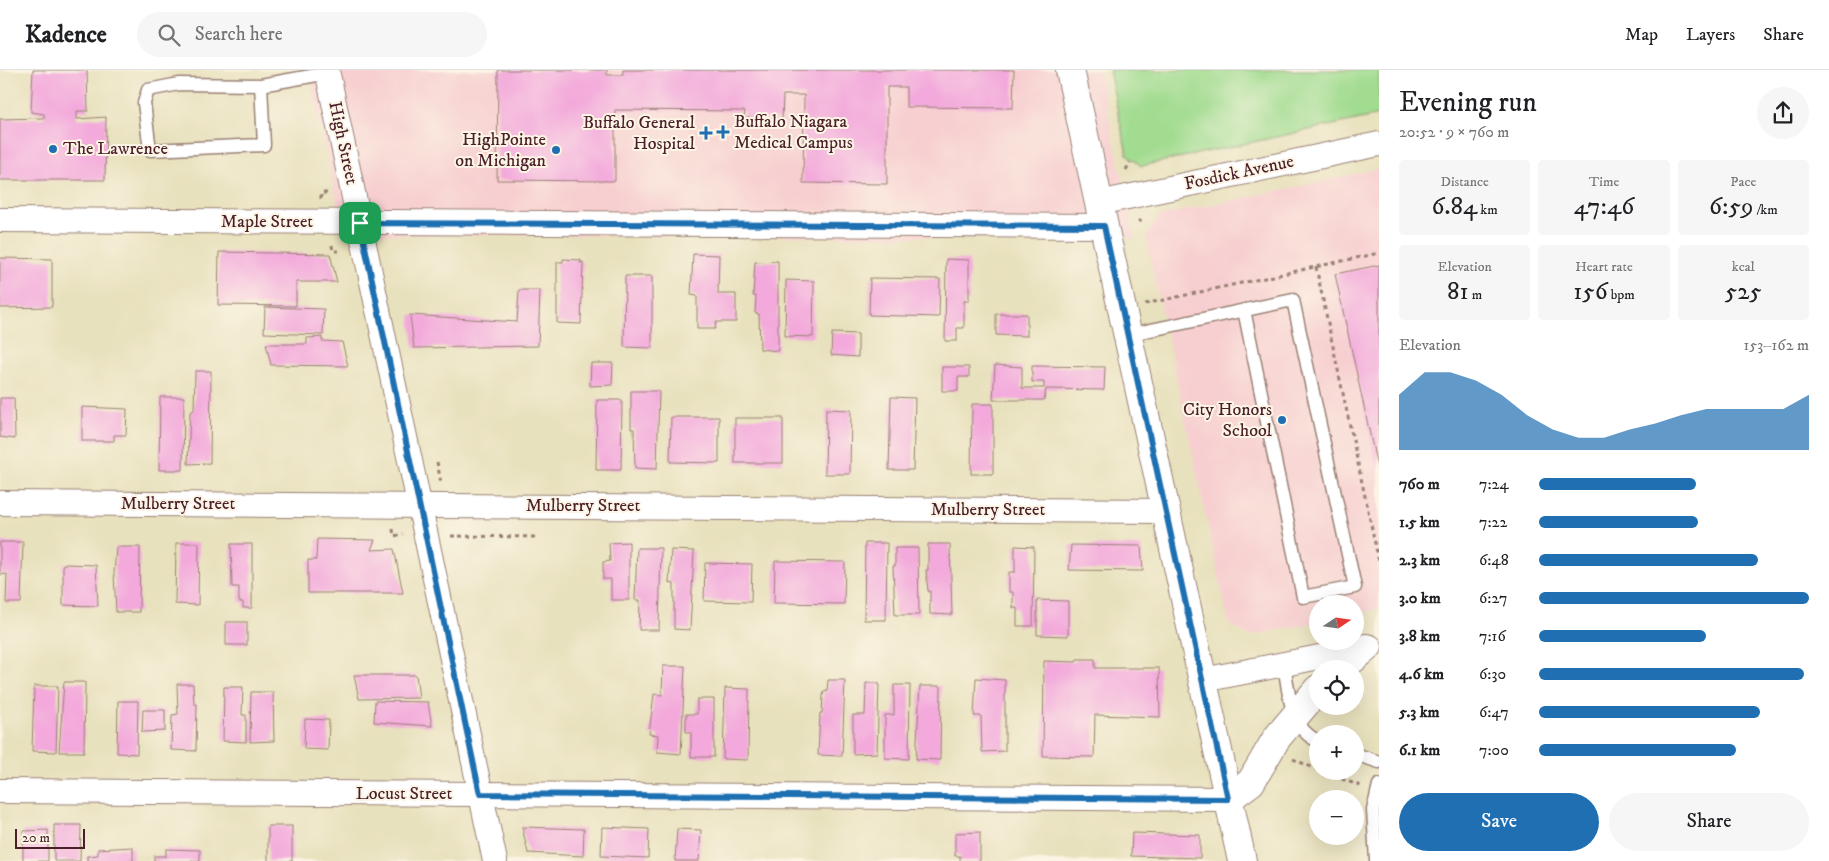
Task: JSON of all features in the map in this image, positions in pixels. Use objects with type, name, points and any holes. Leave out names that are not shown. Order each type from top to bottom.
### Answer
[{"type":"street","points":[[1070,70],[1242,861]]},
{"type":"street","name":"High Street","points":[[328,71],[495,861]]},
{"type":"street","name":"Fosdick Avenue","points":[[1101,215],[1379,144]]},
{"type":"street","name":"Maple Street","points":[[0,220],[360,223],[1101,215]]},
{"type":"street","name":"Mulberry Street","points":[[0,503],[1166,511]]},
{"type":"street","points":[[1203,680],[1373,646]]},
{"type":"street","points":[[1354,660],[1373,646]]},
{"type":"street","points":[[1228,799],[1251,782],[1276,739],[1309,699]]},
{"type":"street","name":"Locust Street","points":[[0,791],[1228,799]]},
{"type":"lane","points":[[261,85],[264,145],[150,150],[144,103],[148,90],[179,84],[261,85],[328,71]]},
{"type":"lane","points":[[1127,335],[1244,310],[1293,300],[1355,587],[1303,597],[1244,310]]},
{"type":"lane","points":[[1284,664],[1294,715],[1306,736],[1309,737]]},
{"type":"lane","points":[[1364,757],[1379,762]]},
{"type":"lane","points":[[1376,861],[1373,810],[1379,787]]},
{"type":"path","points":[[1126,170],[1130,162]]},
{"type":"path","points":[[321,193],[330,193]]},
{"type":"path","points":[[1137,219],[1145,224]]},
{"type":"path","points":[[1148,304],[1379,253]]},
{"type":"path","points":[[1316,267],[1379,562]]},
{"type":"path","points":[[452,537],[538,537]]},
{"type":"path","points":[[1287,756],[1309,767]]},
{"type":"path","points":[[1342,780],[1379,787]]},
{"type":"shaded area","name":"Buffalo Niagara Medical Campus","points":[[308,70],[1099,70],[1135,238],[344,234]]},
{"type":"shaded area","name":"City Honors School","points":[[1379,169],[1379,609],[1364,612],[1364,595],[1309,595],[1309,624],[1250,636],[1229,624],[1146,237],[1159,216]]},
{"type":"green space","points":[[1109,70],[1379,70],[1379,115],[1141,166],[1127,154]]},
{"type":"building","name":"The Lawrence","points":[[33,70],[87,70],[88,111],[77,111],[77,119],[106,117],[105,180],[0,180],[0,119],[44,118],[44,114],[31,112]]},
{"type":"building","name":"HighPointe on Michigan","points":[[498,70],[607,70],[607,75],[623,75],[623,70],[1014,70],[1013,108],[906,107],[906,87],[887,87],[887,184],[803,183],[804,95],[783,95],[782,119],[744,118],[745,111],[615,110],[615,181],[497,180]]},
{"type":"building","points":[[219,252],[330,254],[337,282],[296,282],[296,306],[218,305]]},
{"type":"building","points":[[693,254],[719,255],[718,294],[736,294],[736,322],[716,322],[715,329],[697,329],[697,296],[691,295]]},
{"type":"building","points":[[0,258],[52,259],[52,307],[0,308]]},
{"type":"building","points":[[563,259],[581,260],[580,263],[583,262],[581,324],[557,323],[557,262],[563,262]]},
{"type":"building","points":[[946,259],[969,260],[969,301],[964,301],[964,328],[957,328],[957,341],[945,341]]},
{"type":"building","points":[[778,261],[778,351],[760,349],[759,314],[755,313],[756,296],[753,296],[755,262]]},
{"type":"building","points":[[1379,265],[1379,471],[1378,471],[1335,274]]},
{"type":"building","points":[[625,276],[652,276],[652,348],[624,347]]},
{"type":"building","points":[[870,278],[940,279],[939,317],[869,315]]},
{"type":"building","points":[[786,280],[814,281],[813,337],[785,336]]},
{"type":"building","points":[[519,290],[540,290],[538,346],[414,348],[410,315],[517,322]]},
{"type":"building","points":[[265,307],[324,309],[323,335],[264,333]]},
{"type":"building","points":[[996,314],[1027,314],[1027,336],[996,335]]},
{"type":"building","points":[[832,333],[858,334],[858,357],[831,355]]},
{"type":"building","points":[[322,337],[322,341],[342,342],[348,366],[271,365],[266,344],[307,344],[307,338]]},
{"type":"building","points":[[591,363],[613,363],[612,385],[590,386]]},
{"type":"building","points":[[995,365],[1022,367],[1022,388],[1044,388],[1044,382],[1032,382],[1032,366],[1105,367],[1104,390],[1046,389],[1044,400],[993,400]]},
{"type":"building","points":[[942,367],[969,367],[969,377],[958,377],[958,391],[942,391]]},
{"type":"building","points":[[195,371],[211,371],[210,463],[188,464],[190,412],[194,410]]},
{"type":"building","points":[[631,391],[659,391],[657,469],[635,468],[634,429],[631,429]]},
{"type":"building","points":[[160,397],[184,397],[183,470],[159,470]]},
{"type":"building","points":[[891,397],[915,398],[913,470],[889,470]]},
{"type":"building","points":[[0,398],[14,398],[15,439],[0,437]]},
{"type":"building","points":[[597,400],[622,400],[621,470],[596,470]]},
{"type":"building","points":[[972,404],[993,404],[993,474],[971,474]]},
{"type":"building","points":[[82,407],[127,409],[126,435],[114,435],[114,441],[82,441]]},
{"type":"building","points":[[826,409],[851,410],[850,474],[825,474]]},
{"type":"building","points":[[671,417],[719,417],[719,463],[670,462]]},
{"type":"building","points":[[735,418],[783,418],[783,463],[735,463]]},
{"type":"building","points":[[317,539],[375,540],[371,550],[394,549],[403,593],[308,593],[308,560],[316,560]]},
{"type":"building","points":[[0,542],[23,542],[21,603],[6,603],[7,574],[0,575]]},
{"type":"building","points":[[629,542],[629,600],[611,600],[611,579],[603,579],[603,562],[610,561],[609,543]]},
{"type":"building","points":[[176,543],[199,543],[198,605],[175,604]]},
{"type":"building","points":[[865,543],[887,543],[886,620],[864,620]]},
{"type":"building","points":[[231,544],[252,544],[252,608],[243,608],[243,602],[239,602],[239,587],[232,587]]},
{"type":"building","points":[[928,544],[950,544],[952,615],[930,614],[930,591],[928,591],[926,570],[928,570]]},
{"type":"building","points":[[1071,545],[1141,546],[1143,571],[1069,570]]},
{"type":"building","points":[[1015,546],[1034,547],[1033,626],[1017,626],[1017,608],[1013,608],[1013,592],[1009,592],[1009,572],[1015,572]]},
{"type":"building","points":[[116,547],[140,547],[139,612],[116,612],[114,574]]},
{"type":"building","points":[[637,548],[661,548],[659,630],[639,630],[640,600],[635,600]]},
{"type":"building","points":[[895,548],[918,548],[919,615],[895,615],[893,566],[895,566]]},
{"type":"building","points":[[671,550],[694,551],[690,630],[674,629],[674,584],[669,583]]},
{"type":"building","points":[[775,561],[845,562],[844,604],[774,603]]},
{"type":"building","points":[[705,563],[752,564],[751,602],[704,601]]},
{"type":"building","points":[[63,564],[96,565],[98,606],[63,605]]},
{"type":"building","points":[[1037,600],[1068,601],[1068,636],[1037,635]]},
{"type":"building","points":[[226,622],[247,622],[247,645],[226,645]]},
{"type":"building","points":[[1077,659],[1095,659],[1095,668],[1159,668],[1160,717],[1095,715],[1094,757],[1043,756],[1044,661],[1076,662]]},
{"type":"building","points":[[663,666],[685,666],[681,754],[657,752],[658,735],[649,734],[654,694],[662,695]]},
{"type":"building","points":[[354,675],[416,675],[419,698],[359,699]]},
{"type":"building","points":[[976,678],[1005,680],[1005,751],[982,752],[981,716],[974,716]]},
{"type":"building","points":[[828,680],[845,680],[842,756],[818,755],[820,713],[822,713],[823,696],[824,691],[827,692]]},
{"type":"building","points":[[64,682],[85,682],[84,752],[59,752]]},
{"type":"building","points":[[866,683],[879,683],[877,753],[853,754],[853,715],[865,715]]},
{"type":"building","points":[[177,684],[193,684],[194,704],[197,704],[196,751],[171,750],[172,715],[178,714]]},
{"type":"building","points":[[894,685],[910,685],[909,759],[885,758],[885,715],[894,715]]},
{"type":"building","points":[[34,686],[58,686],[56,752],[32,751]]},
{"type":"building","points":[[920,686],[941,686],[940,760],[916,759]]},
{"type":"building","points":[[224,687],[243,687],[242,715],[246,715],[246,742],[223,741]]},
{"type":"building","points":[[725,688],[749,689],[748,760],[723,759]]},
{"type":"building","points":[[251,692],[273,692],[274,741],[250,742]]},
{"type":"building","points":[[697,699],[714,699],[714,757],[691,757],[691,732],[686,732],[686,714],[697,714]]},
{"type":"building","points":[[118,701],[138,701],[137,754],[117,753]]},
{"type":"building","points":[[375,701],[428,702],[432,726],[374,722]]},
{"type":"building","points":[[143,710],[165,710],[165,731],[142,732]]},
{"type":"building","points":[[305,719],[329,720],[328,750],[304,749]]},
{"type":"building","points":[[54,825],[81,825],[80,861],[54,861]]},
{"type":"building","points":[[268,826],[292,826],[292,861],[268,861]]},
{"type":"building","points":[[522,827],[584,829],[583,856],[528,853]]},
{"type":"building","points":[[602,827],[649,829],[648,858],[601,856]]},
{"type":"building","points":[[677,829],[701,830],[699,861],[675,861]]},
{"type":"building","points":[[48,830],[48,861],[23,861],[23,831]]},
{"type":"building","points":[[980,832],[980,861],[960,861],[960,856],[955,856],[955,833]]},
{"type":"building","points":[[1132,833],[1200,835],[1200,858],[1131,856]]},
{"type":"building","points":[[133,847],[133,861],[87,861],[87,856],[98,855],[98,849]]},
{"type":"building","points":[[166,849],[200,850],[200,861],[154,861],[154,856],[166,856]]},
{"type":"place","name":"Buffalo Niagara Medical Campus","points":[[723,132]]},
{"type":"place","name":"Buffalo General Hospital","points":[[706,133]]},
{"type":"place","name":"The Lawrence","points":[[53,149]]},
{"type":"place","name":"HighPointe on Michigan","points":[[556,150]]},
{"type":"place","name":"City Honors School","points":[[1282,420]]},
{"type":"route","points":[[360,223],[1104,226],[1228,799],[480,794],[360,223]]}]
